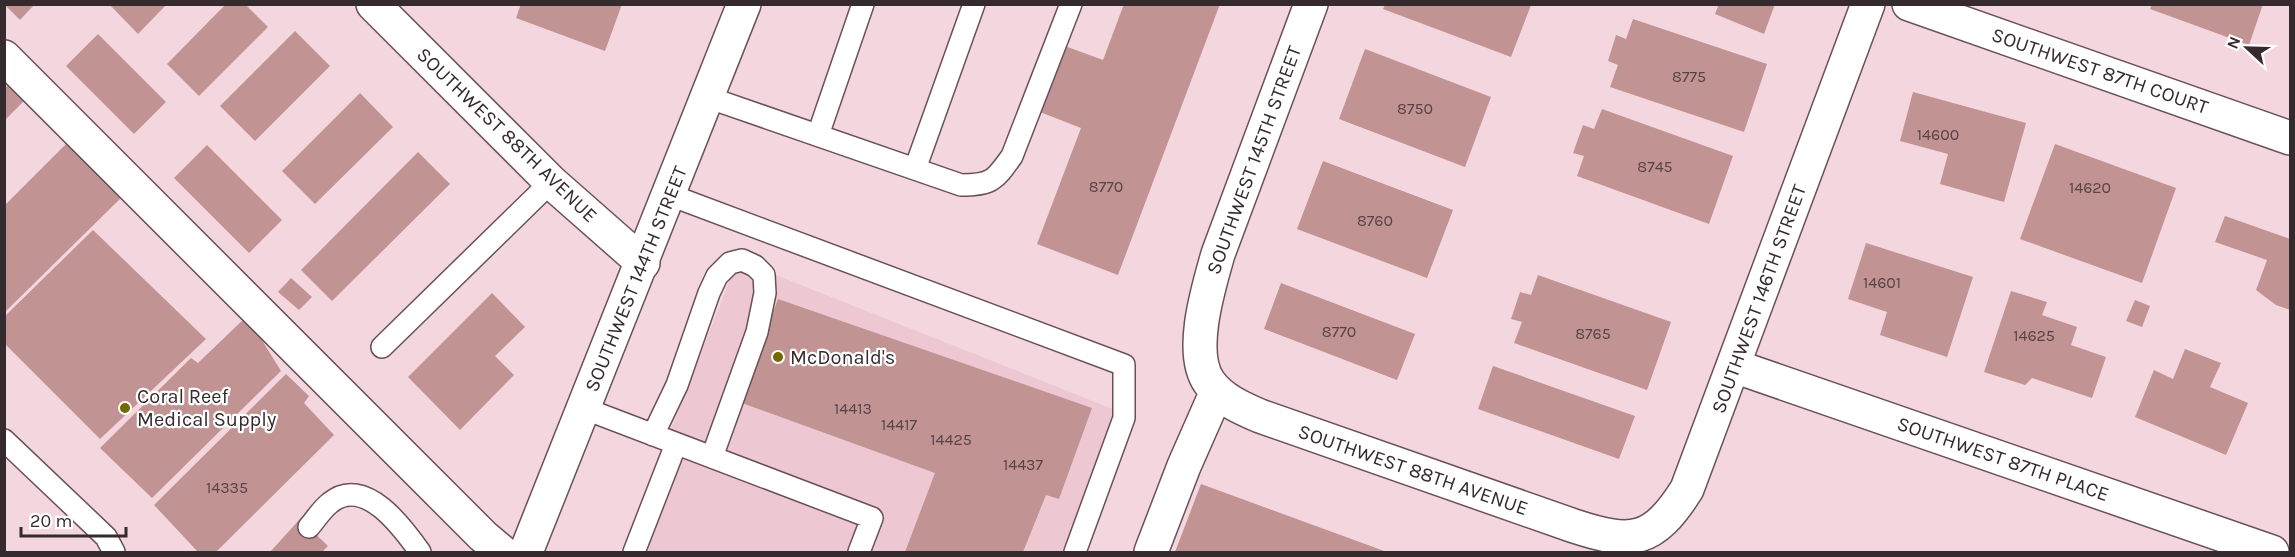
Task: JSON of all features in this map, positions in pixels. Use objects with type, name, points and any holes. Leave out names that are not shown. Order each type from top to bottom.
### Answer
[{"type":"street","name":"SOUTHWEST 88TH AVENUE","points":[[374,4],[551,182],[643,263]]},
{"type":"street","name":"SOUTHWEST 144TH STREET","points":[[526,552],[643,263],[744,4]]},
{"type":"street","name":"SOUTHWEST 145TH STREET","points":[[1217,391],[1207,378],[1201,358],[1201,336],[1209,284],[1218,254],[1311,4]]},
{"type":"street","name":"SOUTHWEST 146TH STREET","points":[[1612,545],[1649,532],[1674,509],[1687,489],[1868,4]]},
{"type":"street","name":"SOUTHWEST 87TH COURT","points":[[1909,4],[2290,138]]},
{"type":"street","points":[[4,57],[483,536],[502,552]]},
{"type":"street","name":"SOUTHWEST 87TH PLACE","points":[[1734,366],[2272,552]]},
{"type":"street","name":"SOUTHWEST 88TH AVENUE","points":[[1217,391],[1244,409],[1260,416],[1574,526],[1612,545]]},
{"type":"street","points":[[1152,552],[1184,466],[1217,391]]},
{"type":"lane","points":[[818,135],[863,4]]},
{"type":"lane","points":[[915,169],[974,4]]},
{"type":"lane","points":[[707,97],[915,169],[962,184],[982,185],[998,176],[1012,156],[1071,4]]},
{"type":"lane","points":[[382,347],[551,182]]},
{"type":"lane","points":[[669,195],[1124,365],[1124,418],[1075,552]]},
{"type":"lane","points":[[653,435],[677,385],[717,276],[730,263],[742,260],[755,266],[764,275],[765,293],[757,333],[712,458]]},
{"type":"lane","points":[[584,408],[872,518],[859,552]]},
{"type":"lane","points":[[4,440],[106,537],[114,552]]},
{"type":"lane","points":[[634,552],[676,444]]},
{"type":"lane","points":[[309,527],[330,502],[339,497],[362,495],[376,503],[410,538],[420,552]]},
{"type":"shaded area","points":[[738,260],[1133,417],[1082,552],[622,552]]},
{"type":"building","points":[[4,4],[35,4],[20,20]]},
{"type":"building","points":[[109,4],[167,4],[138,34]]},
{"type":"building","points":[[226,4],[245,4],[268,27],[199,96],[167,64]]},
{"type":"building","points":[[521,4],[622,4],[605,51],[516,18]]},
{"type":"building","points":[[1124,4],[1220,4],[1118,275],[1037,244],[1081,128],[1040,112],[1065,46],[1103,60]]},
{"type":"building","points":[[1719,4],[1775,4],[1764,34],[1715,14]]},
{"type":"building","points":[[2152,4],[2263,4],[2249,45],[2150,9]]},
{"type":"building","points":[[1385,5],[1531,5],[1511,57],[1383,9]]},
{"type":"building","points":[[1633,19],[1767,64],[1744,132],[1610,87],[1618,65],[1608,61],[1616,35],[1626,39]]},
{"type":"building","points":[[295,31],[330,66],[255,141],[220,106]]},
{"type":"building","points":[[98,34],[166,102],[134,134],[66,66]]},
{"type":"building","points":[[1365,49],[1491,97],[1465,167],[1339,119]]},
{"type":"building","points":[[10,83],[26,99],[4,121],[4,89]]},
{"type":"building","points":[[1913,92],[2026,123],[2004,202],[1940,184],[1948,154],[1900,141]]},
{"type":"building","points":[[360,93],[393,127],[315,204],[282,171]]},
{"type":"building","points":[[1602,109],[1733,156],[1709,224],[1577,176],[1584,156],[1573,153],[1583,125],[1594,129]]},
{"type":"building","points":[[71,139],[126,193],[4,313],[4,206]]},
{"type":"building","points":[[2055,144],[2176,188],[2142,283],[2020,239]]},
{"type":"building","points":[[207,145],[282,220],[249,253],[174,178]]},
{"type":"building","points":[[418,152],[450,184],[332,301],[301,270]]},
{"type":"building","points":[[1323,161],[1453,210],[1427,278],[1297,229]]},
{"type":"building","points":[[2225,216],[2290,239],[2290,310],[2276,305],[2256,290],[2267,260],[2215,242]]},
{"type":"building","points":[[93,230],[206,339],[100,439],[4,343],[4,317]]},
{"type":"building","points":[[1866,243],[1973,277],[1947,357],[1880,335],[1887,312],[1848,299]]},
{"type":"building","points":[[1538,275],[1671,322],[1647,390],[1514,343],[1522,322],[1511,319],[1520,292],[1531,295]]},
{"type":"building","points":[[291,278],[312,297],[299,310],[278,292]]},
{"type":"building","points":[[1281,283],[1415,334],[1397,380],[1264,329]]},
{"type":"building","points":[[2011,291],[2047,302],[2042,315],[2077,327],[2071,345],[2106,357],[2092,398],[2032,378],[2025,385],[1984,372]]},
{"type":"building","points":[[492,293],[525,327],[495,356],[514,375],[460,430],[408,377]]},
{"type":"building","points":[[778,299],[1092,408],[1059,499],[1046,495],[1023,552],[905,552],[935,473],[739,402]]},
{"type":"building","points":[[2135,300],[2150,306],[2142,327],[2126,321]]},
{"type":"building","points":[[247,316],[281,371],[152,498],[100,448],[191,358],[198,363]]},
{"type":"building","points":[[2185,349],[2221,363],[2210,387],[2248,403],[2226,455],[2135,417],[2154,370],[2173,379]]},
{"type":"building","points":[[1493,366],[1635,416],[1619,459],[1478,409]]},
{"type":"building","points":[[286,374],[309,396],[304,403],[334,435],[216,552],[198,552],[154,505]]},
{"type":"building","points":[[1201,484],[1387,552],[1175,552]]},
{"type":"building","points":[[300,519],[328,546],[322,552],[270,552]]},
{"type":"place","name":"McDonald's","points":[[778,357]]},
{"type":"place","name":"Coral Reef Medical Supply","points":[[125,408]]}]
